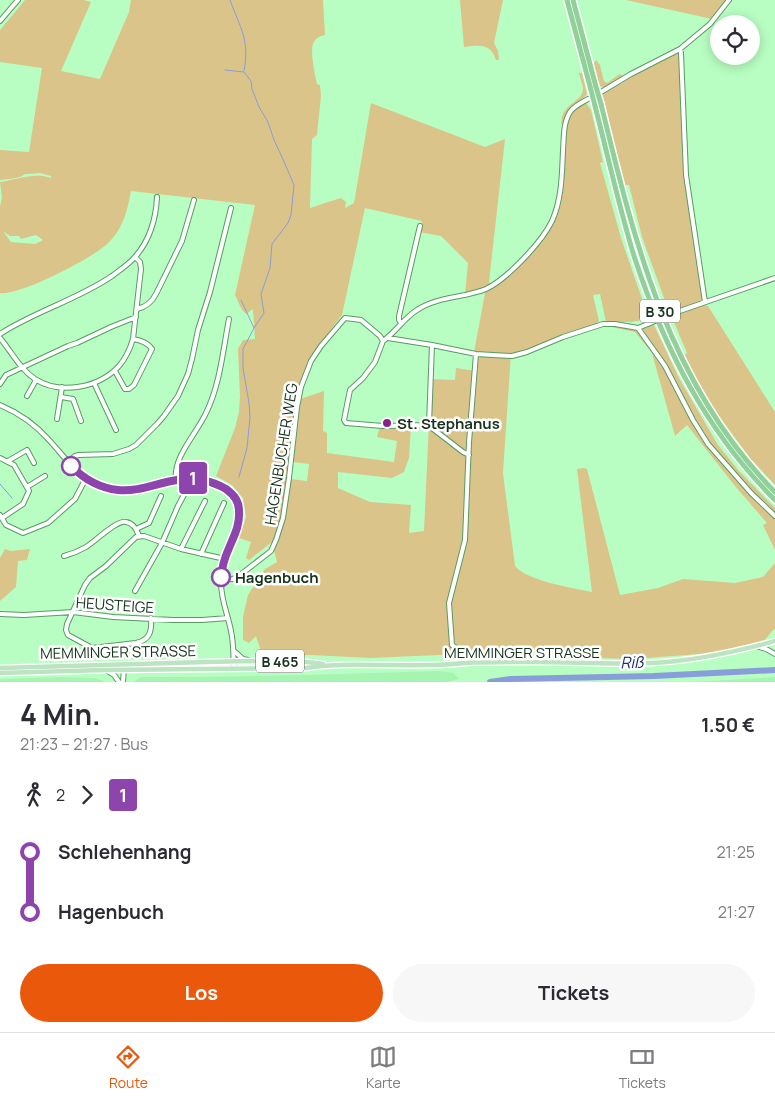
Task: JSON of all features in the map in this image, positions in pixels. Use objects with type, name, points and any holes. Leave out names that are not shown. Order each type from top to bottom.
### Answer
[{"type":"highway","name":"B 30","points":[[567,0],[594,88]]},
{"type":"highway","name":"B 30","points":[[573,0],[634,255],[665,338],[687,382],[716,430],[745,468],[775,500]]},
{"type":"highway","name":"B 30","points":[[598,105],[640,251],[660,309],[680,357],[706,404],[725,432],[748,462],[775,492]]},
{"type":"main road","name":"MEMMINGER STRASSE","points":[[0,673],[306,668],[327,665],[432,665],[536,662],[650,663],[705,657],[773,641]]},
{"type":"main road","name":"MEMMINGER STRASSE","points":[[0,668],[250,661],[305,661],[327,665]]},
{"type":"street","points":[[0,21],[18,0]]},
{"type":"street","points":[[602,92],[631,74],[680,49],[710,24],[730,0]]},
{"type":"street","points":[[680,49],[687,184],[705,302]]},
{"type":"street","points":[[469,456],[428,425],[383,426],[346,423],[344,421],[345,410],[350,390],[363,378],[375,362],[385,339],[417,310],[437,300],[486,288],[498,282],[526,256],[548,229],[556,209],[566,120],[574,108],[588,99]]},
{"type":"street","points":[[0,334],[13,325],[85,292],[121,270],[142,248],[151,229],[157,207],[157,197]]},
{"type":"street","points":[[137,309],[149,304],[154,299],[182,241],[194,200]]},
{"type":"street","points":[[68,462],[79,455],[113,454],[129,449],[136,445],[172,406],[188,374],[231,208]]},
{"type":"street","points":[[401,323],[399,316],[420,226]]},
{"type":"street","points":[[0,338],[31,376],[49,385],[78,387],[94,383],[115,371],[127,356],[133,339],[141,269],[140,262],[135,257]]},
{"type":"street","points":[[385,339],[432,345],[476,354],[512,356],[603,324],[638,328],[775,278]]},
{"type":"street","points":[[0,384],[6,374],[22,366],[136,317]]},
{"type":"street","name":"HAGENBUCHER WEG","points":[[221,580],[233,579],[240,575],[271,551],[276,540],[283,518],[290,478],[301,386],[311,361],[321,346],[344,318],[361,320],[385,339]]},
{"type":"street","points":[[176,479],[176,470],[184,450],[213,398],[229,319]]},
{"type":"street","points":[[638,328],[665,366],[689,413],[708,444],[751,493],[775,516]]},
{"type":"street","points":[[396,329],[401,340]]},
{"type":"street","points":[[115,371],[125,389],[129,389],[134,385],[152,349],[149,345],[133,339]]},
{"type":"street","points":[[428,425],[432,345]]},
{"type":"street","points":[[464,663],[463,654],[452,645],[449,603],[465,540],[469,442],[476,354]]},
{"type":"street","points":[[27,396],[36,380]]},
{"type":"street","points":[[94,383],[116,430]]},
{"type":"street","points":[[57,418],[62,387]]},
{"type":"street","points":[[60,397],[73,399],[81,421]]},
{"type":"street","points":[[0,405],[35,426],[76,471],[102,486],[128,490],[176,479],[192,478],[221,486],[237,501],[239,520],[225,559],[221,580],[222,597],[234,651],[234,669]]},
{"type":"street","points":[[8,461],[27,450],[34,463]]},
{"type":"street","points":[[0,458],[14,465],[29,491],[23,504],[1,517],[6,524],[23,533],[48,523],[75,499],[86,478]]},
{"type":"street","points":[[27,487],[46,476]]},
{"type":"street","points":[[134,591],[162,543],[185,493]]},
{"type":"street","points":[[136,529],[149,523],[161,496]]},
{"type":"street","points":[[180,549],[205,501]]},
{"type":"street","points":[[201,554],[224,503]]},
{"type":"street","points":[[64,556],[87,546],[118,523],[127,522],[132,524],[139,536]]},
{"type":"street","points":[[152,618],[151,632],[142,642],[92,648],[67,633],[66,627],[85,584],[132,540],[139,536],[148,537],[180,549],[225,559]]},
{"type":"street","name":"HEUSTEIGE","points":[[0,614],[24,615],[73,612],[113,617],[202,620],[228,618]]},
{"type":"street","points":[[773,641],[774,653]]},
{"type":"street","points":[[756,646],[774,653]]},
{"type":"street","points":[[234,651],[243,659],[250,661]]},
{"type":"street","points":[[0,663],[6,668]]},
{"type":"street","points":[[121,682],[124,664]]},
{"type":"street","points":[[106,670],[121,682]]},
{"type":"shaded area","points":[[25,0],[84,0],[91,2],[61,71],[100,79],[129,12],[131,0],[323,0],[325,35],[316,39],[312,48],[314,69],[317,84],[320,85],[321,96],[317,135],[312,139],[310,208],[341,198],[346,202],[345,208],[354,203],[371,103],[485,147],[505,139],[489,282],[491,286],[526,258],[556,214],[566,124],[576,108],[586,103],[591,110],[603,162],[600,163],[621,238],[649,319],[631,322],[606,322],[600,294],[593,295],[599,321],[596,325],[527,350],[511,353],[503,473],[515,566],[529,576],[540,580],[592,592],[577,469],[584,468],[587,469],[620,595],[658,588],[683,579],[735,583],[763,577],[775,563],[775,629],[763,642],[714,653],[633,659],[462,654],[370,658],[310,655],[263,657],[256,636],[249,643],[243,640],[243,617],[248,595],[265,569],[277,562],[272,542],[249,560],[246,558],[251,542],[239,538],[246,517],[243,498],[232,485],[216,476],[235,428],[239,412],[238,349],[243,340],[255,339],[253,309],[246,314],[235,295],[255,205],[131,191],[122,224],[104,247],[68,269],[36,284],[0,293],[0,206],[2,198],[0,182],[32,176],[51,178],[51,176],[40,173],[25,174],[17,178],[0,180],[0,150],[29,152],[42,68],[0,62],[0,30]],"holes":[[[365,208],[422,221],[419,232],[441,236],[468,263],[465,294],[486,288],[474,352],[476,371],[456,368],[455,380],[431,379],[424,531],[409,533],[411,505],[370,502],[338,488],[338,472],[392,478],[404,472],[409,458],[411,427],[379,429],[377,437],[397,441],[394,462],[327,453],[327,433],[323,431],[324,391],[297,400],[307,367],[314,352],[342,315]],[[3,231],[10,236],[19,236],[21,239],[36,235],[43,240],[35,244],[11,242]],[[293,462],[309,464],[307,481],[291,479]]]},
{"type":"shaded area","points":[[460,0],[503,0],[494,43],[498,51],[499,60],[496,60],[494,54],[484,46],[464,47]]},
{"type":"shaded area","points":[[626,0],[728,0],[715,15],[710,15],[710,19]]},
{"type":"shaded area","points":[[676,53],[680,54],[686,180],[703,297],[701,302],[694,308],[703,305],[708,306],[775,412],[775,485],[750,458],[707,400],[684,355],[687,353],[674,322],[671,309],[668,309],[642,237],[629,185],[624,185],[602,93]]},
{"type":"shaded area","points":[[596,60],[600,65],[604,81],[607,83],[620,74],[623,76],[605,88],[600,86],[595,70],[594,63]]},
{"type":"shaded area","points":[[579,73],[582,73],[587,94],[570,111],[562,126],[562,119],[567,108],[582,94],[583,87]]},
{"type":"shaded area","points":[[615,325],[637,330],[659,358],[661,356],[643,329],[654,325],[679,378],[718,445],[739,471],[775,508],[775,550],[763,525],[767,523],[687,425],[675,436],[652,353],[635,332],[606,326],[595,327]]},
{"type":"shaded area","points":[[5,549],[11,551],[30,549],[27,560],[18,561],[16,587],[0,601],[0,558]]},
{"type":"shaded area","points":[[438,671],[453,673],[459,679],[447,682],[134,682],[141,677]]},
{"type":"shaded area","points":[[775,677],[775,682],[694,682],[709,681]]},
{"type":"shaded area","points":[[96,678],[105,682],[0,682],[0,679]]},
{"type":"waterway","points":[[230,0],[245,42],[246,60],[244,71]]},
{"type":"waterway","points":[[225,70],[244,72],[251,81],[259,107],[268,122],[294,185],[291,215],[288,223],[272,244],[270,268],[261,294],[264,313],[254,328]]},
{"type":"waterway","points":[[239,477],[247,448],[250,417],[243,368],[243,349],[254,328],[241,300]]},
{"type":"waterway","points":[[0,484],[12,498]]},
{"type":"waterway","name":"Riß","points":[[490,682],[511,679],[654,676],[775,670]]},
{"type":"bus line","name":"1","points":[[71,466],[93,483],[111,489],[135,490],[176,479],[192,478],[212,482],[228,491],[237,501],[239,520],[225,559],[221,577]]},
{"type":"place","name":"St. Stephanus","points":[[387,423]]},
{"type":"place","name":"Hagenbuch","points":[[221,577]]}]
